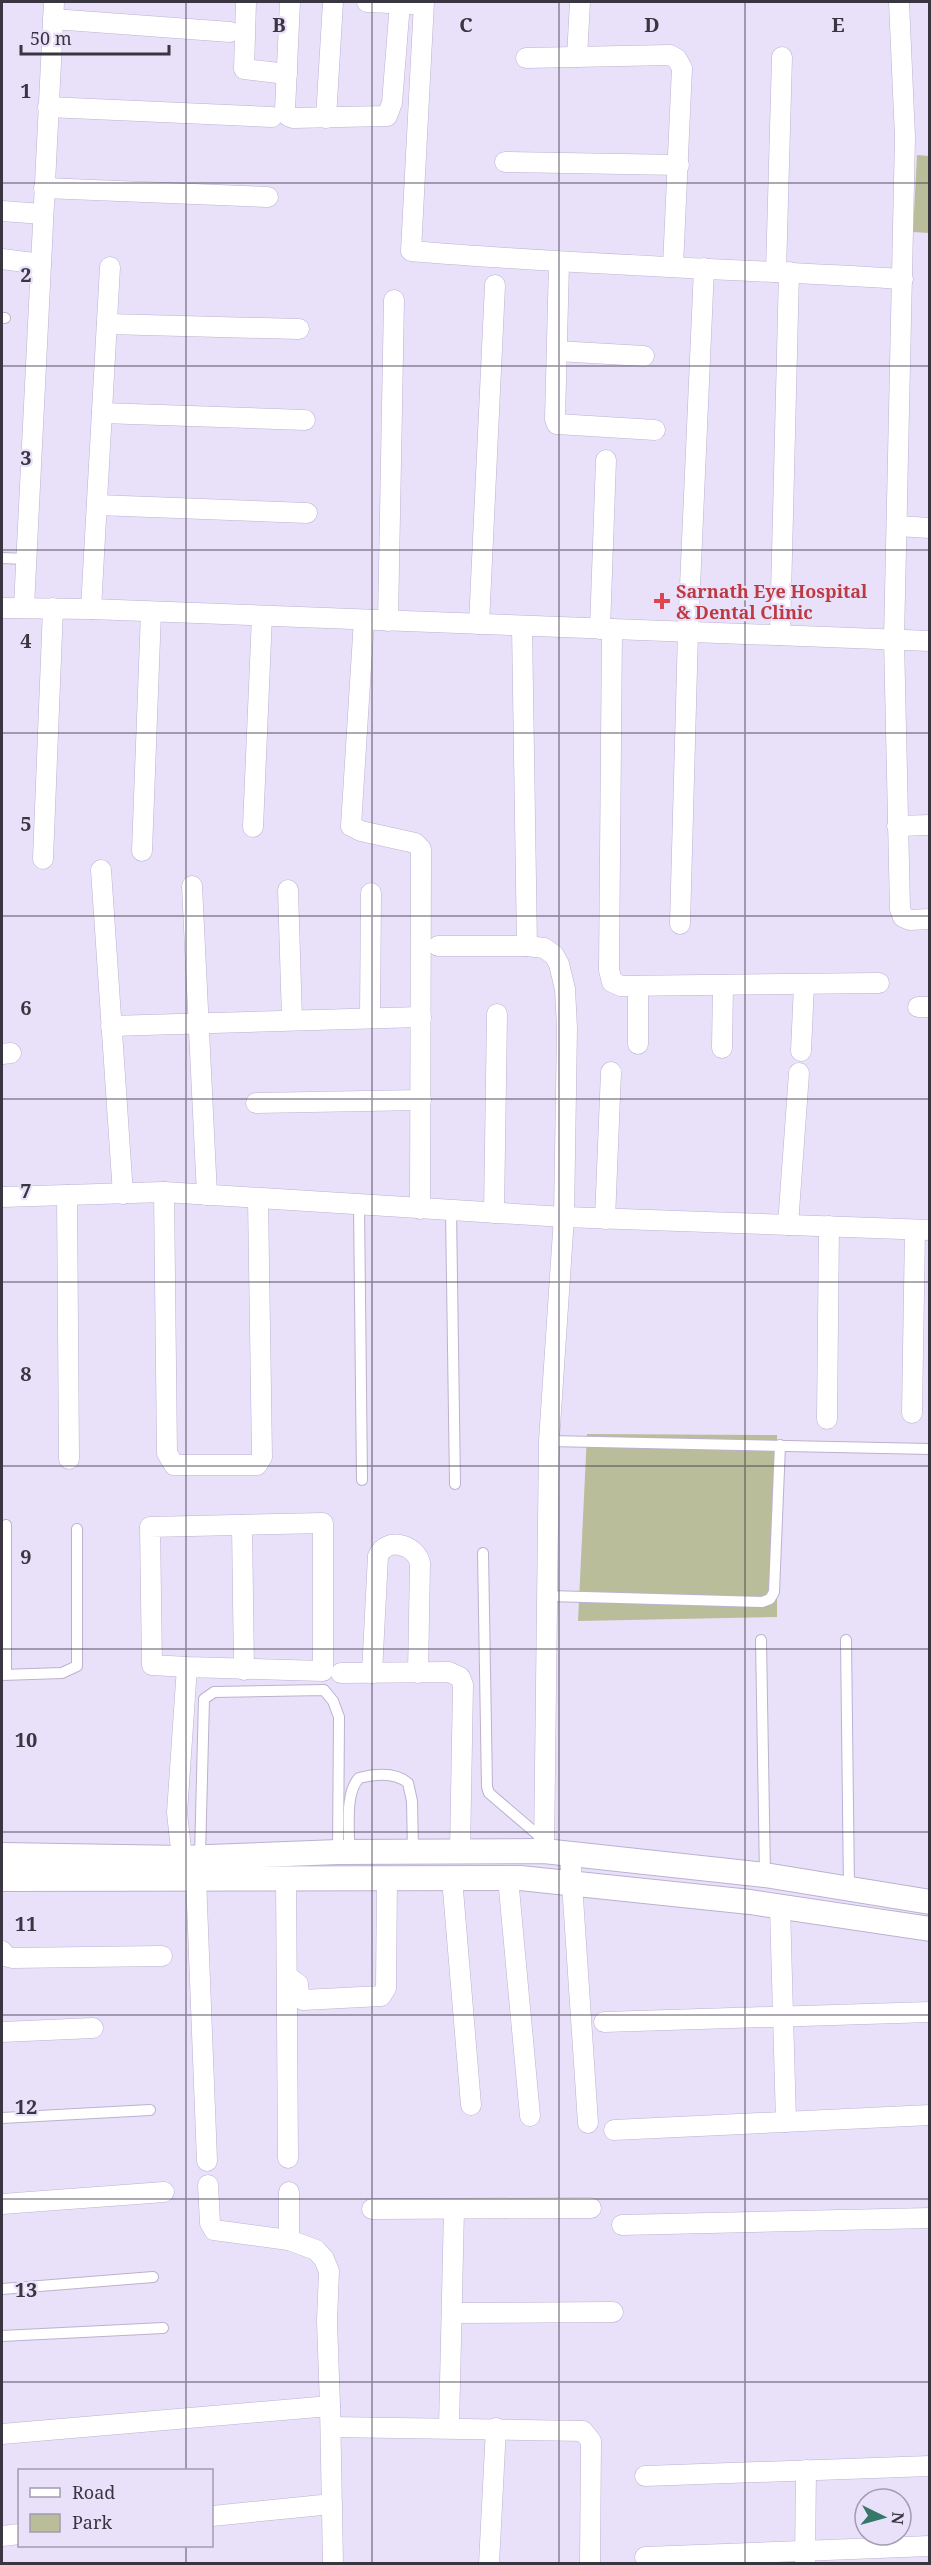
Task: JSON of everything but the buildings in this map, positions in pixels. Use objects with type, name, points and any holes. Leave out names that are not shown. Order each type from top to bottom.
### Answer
[{"type":"street","points":[[246,2],[244,69],[287,74]]},
{"type":"street","points":[[290,2],[288,116],[327,118],[380,118],[387,116],[391,111],[400,3]]},
{"type":"street","points":[[327,118],[333,2]]},
{"type":"street","points":[[368,2],[424,3],[411,251],[559,263],[673,266],[903,279]]},
{"type":"street","points":[[577,57],[580,2]]},
{"type":"street","points":[[899,2],[905,137],[894,639],[897,826],[900,909],[903,917],[910,920],[930,919]]},
{"type":"street","points":[[24,607],[53,10],[230,32]]},
{"type":"street","points":[[526,58],[670,55],[677,59],[682,68],[673,266]]},
{"type":"street","points":[[780,635],[782,57]]},
{"type":"street","points":[[48,107],[272,117]]},
{"type":"street","points":[[505,162],[679,165]]},
{"type":"street","points":[[44,188],[268,197]]},
{"type":"street","points":[[2,211],[43,214]]},
{"type":"street","points":[[2,259],[41,264]]},
{"type":"street","points":[[559,263],[555,419],[557,424],[655,430]]},
{"type":"street","points":[[91,609],[110,267]]},
{"type":"street","points":[[680,924],[688,632],[704,268]]},
{"type":"street","points":[[479,624],[495,285]]},
{"type":"street","points":[[388,621],[394,300]]},
{"type":"street","points":[[107,324],[299,329]]},
{"type":"street","points":[[556,351],[644,356]]},
{"type":"street","points":[[102,412],[305,420]]},
{"type":"street","points":[[606,460],[609,970],[612,981],[621,986],[879,983]]},
{"type":"street","points":[[97,505],[307,513]]},
{"type":"street","points":[[898,526],[930,528]]},
{"type":"street","points":[[2,608],[91,609],[930,641]]},
{"type":"street","points":[[43,859],[53,608]]},
{"type":"street","points":[[142,851],[151,612]]},
{"type":"street","points":[[253,827],[262,616]]},
{"type":"street","points":[[364,620],[350,819],[355,829],[419,844],[420,1209]]},
{"type":"street","points":[[522,626],[527,946]]},
{"type":"street","points":[[897,826],[930,825]]},
{"type":"street","points":[[101,870],[123,1194]]},
{"type":"street","points":[[192,886],[207,1195]]},
{"type":"street","points":[[288,890],[292,1019]]},
{"type":"street","points":[[370,1018],[371,893]]},
{"type":"street","points":[[438,946],[544,948],[554,955],[559,964],[565,989],[564,1217],[549,1441],[545,1846]]},
{"type":"street","points":[[722,1048],[723,985]]},
{"type":"street","points":[[801,1050],[804,985]]},
{"type":"street","points":[[638,986],[638,1044]]},
{"type":"street","points":[[494,1213],[497,1014]]},
{"type":"street","points":[[111,1026],[200,1021],[421,1017]]},
{"type":"street","points":[[605,1219],[611,1072]]},
{"type":"street","points":[[788,1225],[799,1073]]},
{"type":"street","points":[[256,1103],[421,1100]]},
{"type":"street","points":[[164,1192],[167,1453],[174,1465],[256,1465],[262,1457],[258,1199]]},
{"type":"street","points":[[2,1197],[164,1192],[564,1217],[922,1230],[912,1413]]},
{"type":"street","points":[[68,1195],[69,1459]]},
{"type":"street","points":[[827,1419],[829,1226]]},
{"type":"street","points":[[323,1523],[323,1671],[152,1665],[150,1527],[242,1525],[323,1523]]},
{"type":"street","points":[[242,1525],[244,1670]]},
{"type":"street","points":[[372,1673],[378,1556],[381,1549],[387,1545],[405,1546],[414,1550],[420,1563],[418,1673]]},
{"type":"street","points":[[187,1667],[177,1813],[193,1864],[207,2161]]},
{"type":"street","points":[[341,1673],[448,1672],[460,1677],[463,1685],[460,1852]]},
{"type":"street","points":[[2,1879],[344,1852],[460,1852],[545,1846],[570,1853],[765,1875],[930,1902]]},
{"type":"street","points":[[570,1853],[588,2123]]},
{"type":"street","points":[[2,1855],[193,1864],[286,1878],[508,1878],[572,1883],[780,1907],[930,1929]]},
{"type":"street","points":[[286,1878],[288,2158]]},
{"type":"street","points":[[287,1979],[298,1984],[299,1994],[303,2000],[381,1996],[386,1988],[387,1878]]},
{"type":"street","points":[[452,1878],[471,2105]]},
{"type":"street","points":[[508,1878],[530,2116]]},
{"type":"street","points":[[780,1907],[786,2122]]},
{"type":"street","points":[[2,1951],[5,1956],[12,1958],[162,1956]]},
{"type":"street","points":[[604,2022],[930,2012]]},
{"type":"street","points":[[2,2032],[93,2028]]},
{"type":"street","points":[[614,2130],[930,2115]]},
{"type":"street","points":[[208,2185],[210,2223],[214,2230],[289,2240],[316,2250],[324,2259],[329,2271],[327,2321],[333,2564]]},
{"type":"street","points":[[2,2204],[164,2192]]},
{"type":"street","points":[[289,2193],[289,2240]]},
{"type":"street","points":[[449,2427],[454,2208]]},
{"type":"street","points":[[372,2209],[591,2208]]},
{"type":"street","points":[[622,2225],[930,2218]]},
{"type":"street","points":[[452,2313],[613,2312]]},
{"type":"street","points":[[2,2434],[330,2406]]},
{"type":"street","points":[[331,2427],[576,2429],[588,2435],[591,2441],[590,2564]]},
{"type":"street","points":[[489,2564],[496,2428]]},
{"type":"street","points":[[645,2476],[930,2466]]},
{"type":"street","points":[[806,2470],[806,2557]]},
{"type":"street","points":[[213,2516],[332,2504]]},
{"type":"street","points":[[2,2536],[18,2534]]},
{"type":"street","points":[[645,2557],[806,2557],[930,2546]]},
{"type":"lane","points":[[2,558],[26,559]]},
{"type":"lane","points":[[359,1205],[362,1480]]},
{"type":"lane","points":[[451,1210],[455,1484]]},
{"type":"lane","points":[[549,1441],[930,1449]]},
{"type":"lane","points":[[549,1596],[762,1602],[770,1599],[774,1592],[780,1445]]},
{"type":"lane","points":[[6,1525],[4,1675],[62,1672],[76,1666],[76,1529]]},
{"type":"lane","points":[[483,1552],[487,1787],[494,1798],[545,1846]]},
{"type":"lane","points":[[761,1640],[765,1875]]},
{"type":"lane","points":[[846,1640],[849,1889]]},
{"type":"lane","points":[[193,1864],[204,1699],[214,1692],[324,1690],[333,1701],[339,1717],[344,1852]]},
{"type":"lane","points":[[344,1852],[354,1783],[359,1778],[383,1775],[395,1776],[408,1784],[412,1801],[413,1852]]},
{"type":"lane","points":[[2,2118],[150,2110]]},
{"type":"lane","points":[[2,2289],[153,2277]]},
{"type":"lane","points":[[2,2336],[162,2328]]},
{"type":"green space","points":[[917,155],[929,156],[929,233],[913,232]]},
{"type":"green space","points":[[587,1434],[777,1435],[777,1617],[578,1621]]},
{"type":"place","name":"Sarnath Eye Hospital & Dental Clinic","points":[[662,601]]}]
